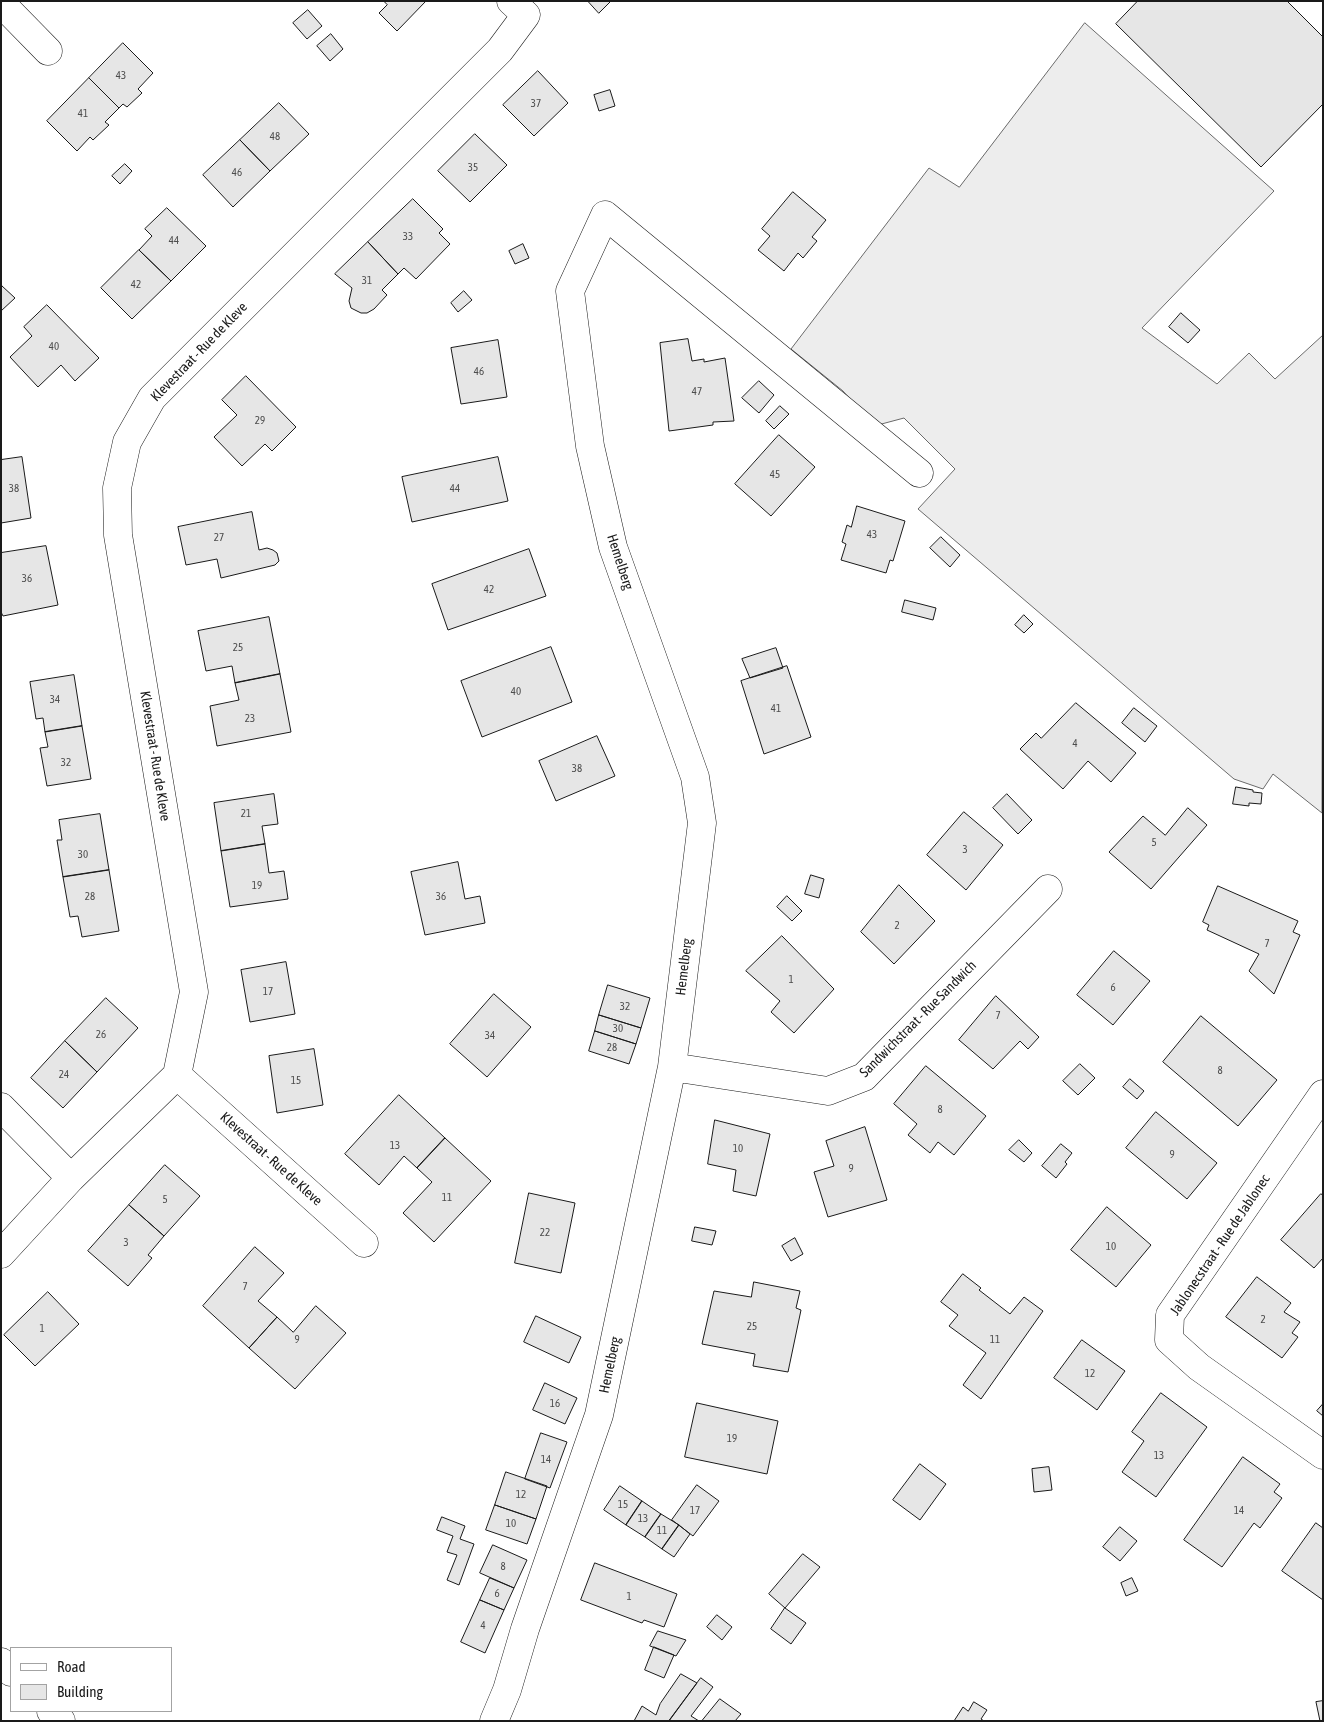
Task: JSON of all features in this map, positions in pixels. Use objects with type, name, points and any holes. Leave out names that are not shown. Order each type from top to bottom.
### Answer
[{"type":"street","name":"Klevestraat - Rue de Kleve","points":[[364,1243],[178,1075],[194,992],[118,535],[117,488],[127,442],[152,398],[500,50],[526,15],[511,1]]},
{"type":"street","points":[[1,3],[48,51]]},
{"type":"street","name":"Hemelberg","points":[[494,1721],[507,1690],[526,1628],[599,1415],[672,1067],[702,823],[695,777],[613,547],[590,446],[570,291],[605,215],[919,473]]},
{"type":"street","name":"Sandwichstraat - Rue Sandwich","points":[[672,1067],[828,1091],[864,1077],[1048,889]]},
{"type":"street","points":[[1,1254],[71,1178],[178,1075]]},
{"type":"street","name":"Jablonecstraat - Rue de Jablonec","points":[[1323,1094],[1170,1315],[1168,1340],[1200,1367],[1323,1455]]},
{"type":"street","points":[[1,1107],[71,1178]]},
{"type":"street","points":[[1,1662],[10,1671]]},
{"type":"street","points":[[52,1712],[61,1721]]},
{"type":"shaded area","points":[[1085,23],[1274,191],[1142,328],[1217,384],[1249,353],[1275,379],[1323,335],[1322,813],[1273,774],[1263,789],[1234,779],[918,509],[955,469],[904,418],[874,426],[843,391],[791,349],[929,168],[959,187]]},
{"type":"building","points":[[384,1],[426,1],[397,31],[379,13],[387,5]]},
{"type":"building","points":[[588,1],[611,1],[599,13]]},
{"type":"building","points":[[1138,1],[1287,1],[1323,37],[1323,104],[1261,167],[1116,24]]},
{"type":"building","points":[[308,10],[322,26],[307,39],[293,23]]},
{"type":"building","points":[[331,34],[343,49],[330,61],[317,46]]},
{"type":"building","points":[[123,43],[153,73],[138,89],[142,93],[127,107],[123,104],[119,108],[89,78]]},
{"type":"building","points":[[538,71],[568,103],[534,136],[503,105]]},
{"type":"building","points":[[89,78],[119,108],[105,122],[109,125],[93,140],[90,137],[77,151],[47,121]]},
{"type":"building","points":[[610,90],[615,106],[599,111],[594,95]]},
{"type":"building","points":[[279,103],[309,134],[270,171],[240,140]]},
{"type":"building","points":[[475,134],[507,165],[470,202],[438,171]]},
{"type":"building","points":[[240,140],[270,171],[233,207],[203,175]]},
{"type":"building","points":[[125,164],[132,171],[120,184],[112,176]]},
{"type":"building","points":[[793,192],[826,220],[812,237],[817,241],[803,258],[798,253],[784,271],[758,250],[770,236],[762,229]]},
{"type":"building","points":[[413,199],[443,229],[439,233],[450,244],[416,279],[404,268],[398,274],[368,242]]},
{"type":"building","points":[[167,208],[206,246],[171,281],[139,250],[152,236],[145,229]]},
{"type":"building","points":[[368,242],[398,274],[382,290],[387,295],[374,309],[367,313],[361,313],[351,308],[349,301],[352,288],[335,274]]},
{"type":"building","points":[[523,244],[529,258],[515,264],[509,251]]},
{"type":"building","points":[[139,250],[171,281],[132,319],[101,288]]},
{"type":"building","points":[[1,287],[15,298],[1,311]]},
{"type":"building","points":[[464,291],[472,300],[458,312],[451,303]]},
{"type":"building","points":[[47,305],[99,358],[75,381],[61,365],[38,387],[10,357],[32,336],[24,327]]},
{"type":"building","points":[[1181,313],[1200,330],[1188,343],[1169,327]]},
{"type":"building","points":[[688,339],[692,361],[704,359],[704,362],[725,358],[734,421],[713,422],[713,425],[669,431],[660,343]]},
{"type":"building","points":[[498,340],[507,397],[461,404],[451,348]]},
{"type":"building","points":[[246,376],[296,427],[272,451],[265,444],[242,466],[214,437],[237,415],[222,400]]},
{"type":"building","points":[[759,381],[774,395],[759,413],[742,398]]},
{"type":"building","points":[[780,406],[789,414],[774,429],[766,421]]},
{"type":"building","points":[[779,435],[815,467],[771,516],[735,484]]},
{"type":"building","points":[[22,457],[31,518],[1,523],[1,460]]},
{"type":"building","points":[[498,457],[508,501],[412,522],[402,477]]},
{"type":"building","points":[[857,506],[905,521],[893,561],[890,560],[886,573],[841,560],[846,544],[842,542],[847,525],[851,527]]},
{"type":"building","points":[[252,512],[259,550],[267,548],[277,553],[279,561],[275,565],[221,578],[217,559],[186,565],[178,527]]},
{"type":"building","points":[[941,537],[960,555],[950,567],[930,548]]},
{"type":"building","points":[[46,546],[58,605],[3,616],[1,612],[1,553]]},
{"type":"building","points":[[529,549],[546,596],[448,630],[432,584]]},
{"type":"building","points":[[905,600],[936,608],[933,620],[902,612]]},
{"type":"building","points":[[1024,615],[1033,624],[1024,633],[1015,625]]},
{"type":"building","points":[[269,617],[280,674],[235,683],[232,666],[206,671],[198,631]]},
{"type":"building","points":[[551,647],[572,702],[482,737],[461,681]]},
{"type":"building","points":[[776,648],[783,668],[750,678],[742,659]]},
{"type":"building","points":[[787,666],[811,737],[764,754],[741,681]]},
{"type":"building","points":[[280,674],[291,732],[217,746],[210,706],[239,700],[235,683]]},
{"type":"building","points":[[74,675],[82,726],[45,732],[43,718],[36,719],[30,682]]},
{"type":"building","points":[[1076,703],[1136,753],[1111,782],[1088,761],[1063,789],[1020,749],[1036,733],[1041,738]]},
{"type":"building","points":[[1134,708],[1157,726],[1145,742],[1122,723]]},
{"type":"building","points":[[82,726],[91,779],[47,786],[40,748],[48,747],[45,732]]},
{"type":"building","points":[[597,736],[615,776],[556,801],[539,761]]},
{"type":"building","points":[[1236,787],[1262,793],[1261,804],[1249,803],[1249,806],[1233,804]]},
{"type":"building","points":[[274,794],[278,824],[262,826],[265,844],[221,851],[214,803]]},
{"type":"building","points":[[1007,794],[1032,820],[1018,834],[993,808]]},
{"type":"building","points":[[1188,808],[1207,825],[1151,889],[1109,852],[1143,816],[1165,835]]},
{"type":"building","points":[[964,812],[1003,845],[966,890],[927,855]]},
{"type":"building","points":[[100,814],[109,870],[63,877],[57,840],[62,840],[59,820]]},
{"type":"building","points":[[265,844],[269,873],[284,871],[288,899],[230,907],[221,851]]},
{"type":"building","points":[[458,862],[465,899],[480,896],[485,923],[425,935],[411,872]]},
{"type":"building","points":[[109,870],[119,931],[82,937],[78,916],[70,917],[63,877]]},
{"type":"building","points":[[811,875],[824,879],[819,898],[805,894]]},
{"type":"building","points":[[899,885],[935,921],[894,964],[861,932]]},
{"type":"building","points":[[1218,886],[1298,921],[1293,932],[1300,935],[1274,994],[1249,971],[1259,954],[1207,930],[1209,925],[1203,922]]},
{"type":"building","points":[[787,896],[802,911],[792,921],[777,907]]},
{"type":"building","points":[[782,936],[834,989],[794,1033],[771,1012],[780,1001],[746,971]]},
{"type":"building","points":[[1114,951],[1150,981],[1113,1025],[1077,995]]},
{"type":"building","points":[[286,962],[295,1014],[250,1022],[241,970]]},
{"type":"building","points":[[608,985],[650,998],[641,1028],[599,1015]]},
{"type":"building","points":[[494,994],[531,1027],[487,1077],[450,1044]]},
{"type":"building","points":[[996,996],[1039,1037],[1028,1049],[1020,1041],[993,1069],[959,1040]]},
{"type":"building","points":[[106,998],[138,1028],[97,1072],[65,1041]]},
{"type":"building","points":[[599,1015],[641,1028],[636,1044],[595,1031]]},
{"type":"building","points":[[1201,1016],[1277,1080],[1238,1126],[1163,1062]]},
{"type":"building","points":[[595,1031],[636,1044],[629,1064],[589,1051]]},
{"type":"building","points":[[65,1041],[97,1072],[63,1108],[31,1078]]},
{"type":"building","points":[[314,1049],[323,1105],[277,1113],[269,1056]]},
{"type":"building","points":[[1080,1064],[1095,1078],[1078,1095],[1063,1081]]},
{"type":"building","points":[[926,1066],[986,1116],[954,1155],[938,1142],[930,1153],[908,1135],[917,1124],[894,1104]]},
{"type":"building","points":[[1130,1079],[1144,1091],[1137,1099],[1123,1087]]},
{"type":"building","points":[[399,1095],[445,1138],[417,1168],[404,1156],[379,1185],[345,1154]]},
{"type":"building","points":[[1156,1112],[1217,1163],[1187,1199],[1126,1148]]},
{"type":"building","points":[[715,1120],[770,1134],[756,1196],[733,1191],[736,1170],[708,1164]]},
{"type":"building","points":[[865,1127],[887,1200],[828,1217],[814,1172],[834,1166],[826,1141]]},
{"type":"building","points":[[445,1138],[491,1181],[434,1242],[403,1213],[432,1182],[417,1168]]},
{"type":"building","points":[[1019,1140],[1032,1153],[1024,1162],[1009,1150]]},
{"type":"building","points":[[1061,1144],[1072,1153],[1065,1162],[1067,1164],[1056,1178],[1042,1166]]},
{"type":"building","points":[[165,1165],[200,1196],[164,1236],[129,1205]]},
{"type":"building","points":[[529,1193],[575,1203],[561,1273],[515,1263]]},
{"type":"building","points":[[1321,1194],[1323,1195],[1323,1258],[1314,1268],[1281,1240]]},
{"type":"building","points":[[129,1205],[164,1236],[148,1255],[152,1258],[128,1286],[88,1251]]},
{"type":"building","points":[[1107,1207],[1151,1245],[1116,1287],[1071,1250]]},
{"type":"building","points":[[695,1227],[716,1231],[712,1245],[692,1241]]},
{"type":"building","points":[[795,1238],[803,1254],[791,1261],[782,1246]]},
{"type":"building","points":[[255,1247],[284,1273],[258,1301],[277,1317],[249,1348],[203,1306]]},
{"type":"building","points":[[963,1274],[981,1288],[979,1290],[1010,1314],[1024,1297],[1043,1311],[981,1399],[963,1385],[986,1353],[949,1326],[958,1315],[941,1302]]},
{"type":"building","points":[[1257,1277],[1291,1303],[1284,1312],[1300,1322],[1292,1333],[1298,1337],[1282,1358],[1226,1317]]},
{"type":"building","points":[[754,1282],[800,1291],[796,1308],[801,1310],[788,1372],[753,1366],[755,1354],[702,1344],[714,1291],[751,1297]]},
{"type":"building","points":[[48,1292],[79,1324],[35,1366],[4,1335]]},
{"type":"building","points":[[316,1306],[346,1333],[295,1389],[249,1348],[277,1317],[293,1332]]},
{"type":"building","points":[[536,1316],[581,1337],[569,1363],[524,1342]]},
{"type":"building","points":[[1082,1340],[1125,1371],[1097,1410],[1054,1378]]},
{"type":"building","points":[[545,1383],[577,1398],[565,1424],[533,1410]]},
{"type":"building","points":[[1161,1393],[1207,1427],[1156,1497],[1122,1472],[1144,1441],[1132,1432]]},
{"type":"building","points":[[697,1403],[778,1421],[767,1474],[685,1457]]},
{"type":"building","points":[[1323,1404],[1323,1416],[1317,1411]]},
{"type":"building","points":[[541,1433],[567,1442],[550,1488],[525,1479]]},
{"type":"building","points":[[1243,1457],[1280,1484],[1274,1492],[1282,1498],[1260,1528],[1254,1523],[1222,1567],[1184,1540]]},
{"type":"building","points":[[920,1464],[946,1484],[920,1520],[893,1500]]},
{"type":"building","points":[[1049,1467],[1052,1490],[1034,1492],[1032,1469]]},
{"type":"building","points":[[506,1472],[547,1486],[536,1519],[495,1505]]},
{"type":"building","points":[[697,1485],[719,1501],[693,1536],[672,1520]]},
{"type":"building","points":[[620,1486],[642,1501],[626,1525],[604,1510]]},
{"type":"building","points":[[642,1501],[661,1514],[645,1537],[626,1525]]},
{"type":"building","points":[[495,1505],[536,1519],[527,1544],[486,1530]]},
{"type":"building","points":[[661,1514],[679,1525],[662,1549],[645,1537]]},
{"type":"building","points":[[442,1517],[465,1526],[460,1539],[474,1544],[459,1585],[447,1580],[457,1555],[447,1552],[453,1536],[437,1530]]},
{"type":"building","points":[[1316,1523],[1323,1528],[1323,1600],[1282,1571]]},
{"type":"building","points":[[679,1525],[690,1534],[674,1557],[662,1549]]},
{"type":"building","points":[[1120,1527],[1137,1541],[1120,1561],[1103,1547]]},
{"type":"building","points":[[493,1545],[527,1560],[514,1588],[480,1573]]},
{"type":"building","points":[[803,1554],[820,1567],[785,1608],[769,1594]]},
{"type":"building","points":[[595,1563],[677,1594],[664,1627],[644,1620],[642,1623],[581,1600]]},
{"type":"building","points":[[490,1578],[514,1588],[504,1610],[480,1600]]},
{"type":"building","points":[[1132,1578],[1138,1591],[1126,1596],[1121,1583]]},
{"type":"building","points":[[480,1600],[504,1610],[485,1653],[461,1642]]},
{"type":"building","points":[[785,1608],[806,1623],[791,1644],[771,1629]]},
{"type":"building","points":[[717,1615],[732,1627],[722,1640],[707,1627]]},
{"type":"building","points":[[658,1631],[686,1640],[676,1656],[650,1646]]},
{"type":"building","points":[[654,1647],[674,1655],[664,1678],[645,1670]]},
{"type":"building","points":[[681,1674],[697,1683],[669,1721],[634,1721],[642,1706],[656,1715],[660,1704]]},
{"type":"building","points":[[701,1678],[713,1687],[691,1716],[699,1721],[669,1721]]},
{"type":"building","points":[[720,1699],[741,1714],[735,1721],[702,1721]]},
{"type":"building","points":[[1323,1701],[1323,1721],[1320,1721],[1316,1702]]},
{"type":"building","points":[[974,1702],[987,1710],[981,1719],[984,1721],[954,1721],[963,1707],[968,1711]]}]
